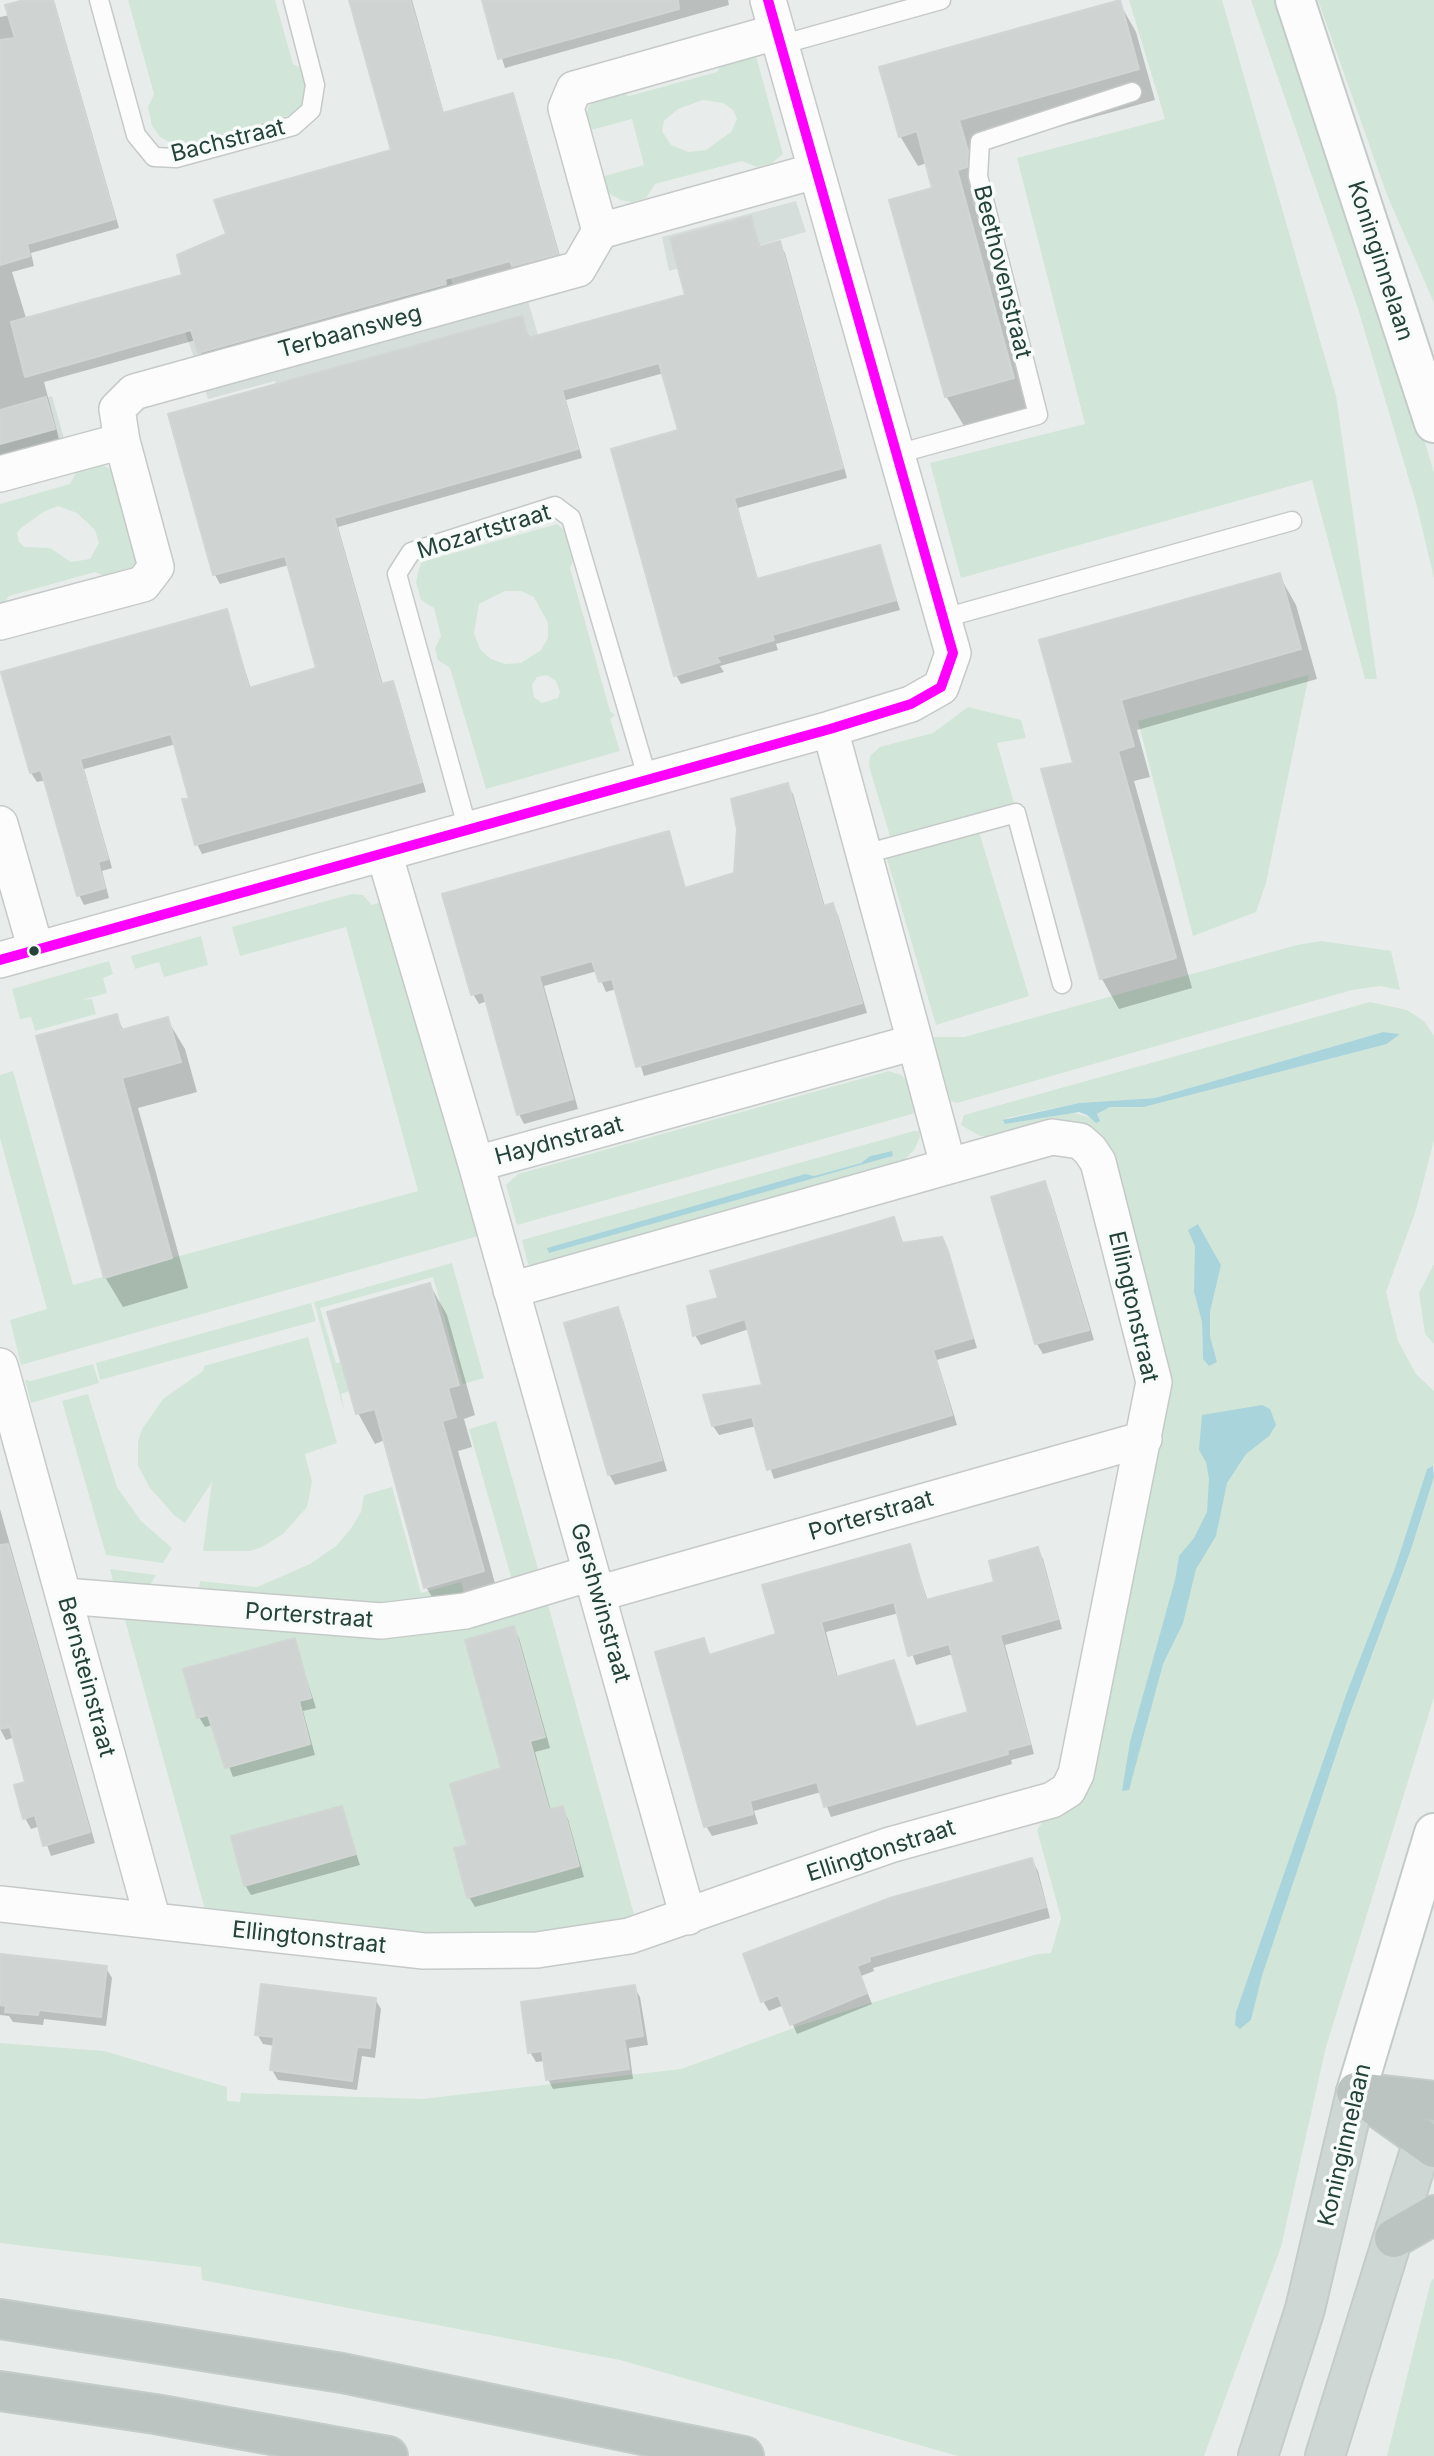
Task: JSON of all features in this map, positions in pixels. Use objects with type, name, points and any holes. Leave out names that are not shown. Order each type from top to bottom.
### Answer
[{"type":"highway","points":[[1356,2092],[1434,2101]]},
{"type":"highway","points":[[1356,2092],[1430,2132]]},
{"type":"highway","points":[[1394,2238],[1434,2215]]},
{"type":"highway","points":[[0,2319],[342,2373],[744,2456]]},
{"type":"highway","points":[[0,2391],[155,2414],[388,2456]]},
{"type":"main road","name":"Koninginnelaan","points":[[1294,0],[1434,423]]},
{"type":"main road","name":"Koninginnelaan","points":[[1327,99],[1434,344]]},
{"type":"main road","name":"Koninginnelaan","points":[[1258,2456],[1305,2309],[1356,2092],[1434,1833]]},
{"type":"main road","points":[[1325,2456],[1430,2132]]},
{"type":"street","points":[[0,960],[830,729],[911,704],[941,687],[954,653],[775,25],[574,89],[566,108],[600,231],[815,170]]},
{"type":"street","name":"Terbaansweg","points":[[0,622],[143,584],[156,567],[122,441],[117,409],[134,392],[578,270],[600,231]]},
{"type":"street","points":[[0,474],[122,441]]},
{"type":"street","points":[[511,1290],[948,1165],[830,729]]},
{"type":"street","points":[[0,824],[36,950]]},
{"type":"street","name":"Haydnstraat","points":[[384,853],[476,1164],[915,1042]]},
{"type":"street","name":"Ellingtonstraat","points":[[0,1904],[463,1953],[578,1945],[629,1936],[890,1845],[1052,1800],[1068,1790],[1076,1773],[1153,1398],[1152,1366],[1098,1162],[1080,1141],[1052,1137],[948,1165]]},
{"type":"street","name":"Gershwinstraat","points":[[476,1164],[688,1917]]},
{"type":"street","name":"Bernsteinstraat","points":[[0,1366],[9,1435],[64,1596],[153,1920]]},
{"type":"street","name":"Porterstraat","points":[[64,1596],[381,1622],[465,1611],[594,1583],[1144,1439]]},
{"type":"lane","name":"Bachstraat","points":[[99,0],[135,135],[154,157],[176,158],[293,126],[311,110],[315,85],[293,0]]},
{"type":"lane","points":[[775,25],[941,0]]},
{"type":"lane","name":"Beethovenstraat","points":[[897,454],[1038,415],[978,176],[980,142],[1132,92]]},
{"type":"lane","name":"Mozartstraat","points":[[468,830],[397,574],[411,552],[555,506],[571,518],[648,780]]},
{"type":"lane","points":[[944,618],[1292,521]]},
{"type":"lane","points":[[865,853],[1016,813],[1062,984]]},
{"type":"shaded area","points":[[796,201],[806,232],[669,271],[662,237]]},
{"type":"shaded area","points":[[441,251],[453,285],[518,267],[541,345],[284,416],[275,381],[208,399],[181,320]]},
{"type":"shaded area","points":[[52,396],[65,442],[0,461],[0,411]]},
{"type":"green space","points":[[128,0],[275,0],[293,64],[305,70],[307,96],[302,107],[291,115],[190,143],[171,143],[160,137],[152,126],[148,107],[154,94]]},
{"type":"green space","points":[[1129,0],[1222,0],[1336,396],[1377,679],[1365,679],[1312,480],[961,578],[930,463],[1085,424],[1017,158],[1165,119]]},
{"type":"green space","points":[[1251,0],[1276,0],[1403,368],[1434,473],[1434,578],[1416,503],[1358,309]]},
{"type":"green space","points":[[1318,0],[1434,0],[1434,303],[1387,195]]},
{"type":"green space","points":[[741,55],[756,56],[783,154],[772,163],[757,167],[742,161],[655,184],[646,198],[632,202],[610,194],[601,177],[644,165],[632,119],[587,131],[585,118],[589,106],[602,93],[615,90],[629,96],[717,72],[724,60]],"holes":[[[703,100],[723,103],[733,110],[737,119],[731,132],[706,150],[688,152],[671,145],[662,131],[664,121],[678,109]]]},
{"type":"green space","points":[[93,465],[105,466],[116,473],[137,562],[129,571],[109,578],[95,572],[9,596],[0,609],[0,504],[70,484],[78,469]],"holes":[[[58,506],[77,513],[95,530],[99,543],[90,559],[71,562],[50,548],[25,547],[19,542],[17,533],[21,528],[45,511]]]},
{"type":"green space","points":[[557,524],[568,533],[576,555],[570,568],[610,711],[615,715],[610,719],[620,751],[486,789],[450,668],[438,660],[435,648],[441,636],[434,608],[421,600],[416,582],[422,562]],"holes":[[[505,591],[521,591],[534,597],[548,623],[548,638],[541,650],[521,663],[505,664],[491,659],[480,649],[474,633],[479,604]],[[547,675],[556,681],[560,692],[558,698],[542,703],[534,697],[532,685],[537,677]]]},
{"type":"green space","points":[[1309,675],[1266,883],[1256,912],[1193,936],[1138,721]]},
{"type":"green space","points":[[968,707],[1021,720],[1026,738],[997,743],[1014,803],[890,836],[869,766],[870,756],[880,747],[933,733]]},
{"type":"green space","points":[[979,832],[1029,996],[936,1025],[887,859]]},
{"type":"green space","points":[[352,894],[363,895],[372,905],[384,901],[482,1235],[21,1365],[10,1320],[47,1309],[0,1138],[0,1075],[13,1071],[73,1285],[418,1191],[346,927],[240,956],[232,927]]},
{"type":"green space","points":[[201,936],[208,965],[164,977],[159,962],[135,969],[131,956]]},
{"type":"green space","points":[[1321,941],[1391,951],[1400,990],[1380,986],[1352,990],[957,1103],[951,1101],[932,1037],[964,1037],[1297,945]]},
{"type":"green space","points":[[109,961],[113,974],[103,978],[107,993],[82,1000],[92,999],[96,1014],[35,1031],[31,1017],[20,1019],[12,989]]},
{"type":"green space","points":[[1370,1002],[1407,1010],[1424,1021],[1434,1036],[1434,1140],[1416,1210],[1386,1292],[1398,1341],[1416,1374],[1434,1391],[1434,1467],[1427,1469],[1395,1568],[1347,1692],[1236,2012],[1235,2025],[1251,2020],[1262,1976],[1348,1719],[1411,1551],[1434,1477],[1434,1697],[1326,2047],[1281,2247],[1204,2456],[958,2456],[620,2360],[202,2280],[201,2267],[0,2243],[0,2043],[104,2051],[227,2087],[227,2101],[240,2102],[241,2093],[422,2099],[681,2069],[802,2025],[934,1983],[1038,1954],[1051,1953],[1061,1918],[1037,1830],[1048,1814],[1168,1390],[1168,1363],[1116,1158],[1104,1140],[980,1136],[961,1125],[964,1115]],"holes":[[[1383,1032],[1400,1034],[1387,1044],[1144,1107],[1110,1107],[1091,1118],[1072,1112],[1005,1124],[1007,1118],[1079,1103],[1155,1098]],[[1198,1224],[1221,1265],[1210,1312],[1210,1336],[1217,1362],[1203,1359],[1202,1322],[1194,1292]]]},
{"type":"green space","points":[[889,1071],[901,1075],[911,1084],[919,1112],[517,1225],[506,1185],[518,1174]]},
{"type":"green space","points":[[919,1131],[920,1137],[914,1150],[901,1163],[536,1267],[528,1264],[522,1240]],"holes":[[[891,1151],[889,1157],[550,1252],[548,1248],[805,1174],[814,1176],[861,1163],[870,1156]]]},
{"type":"green space","points":[[452,1263],[484,1378],[463,1384],[433,1277],[320,1308],[336,1363],[341,1362],[349,1391],[341,1394],[345,1414],[314,1302]]},
{"type":"green space","points":[[1434,1264],[1434,1344],[1425,1334],[1419,1293]]},
{"type":"green space","points":[[311,1303],[316,1321],[100,1380],[96,1363]]},
{"type":"green space","points":[[308,1337],[337,1443],[305,1454],[312,1482],[307,1507],[283,1534],[262,1547],[250,1551],[203,1551],[212,1482],[185,1523],[174,1515],[150,1488],[138,1466],[138,1442],[142,1429],[163,1399],[203,1371],[204,1366]]},
{"type":"green space","points":[[93,1364],[99,1383],[31,1403],[25,1380],[31,1381]]},
{"type":"green space","points":[[88,1394],[117,1487],[141,1521],[172,1548],[163,1563],[106,1555],[62,1401]]},
{"type":"green space","points":[[496,1421],[540,1576],[513,1584],[469,1429]]},
{"type":"green space","points":[[392,1487],[421,1593],[461,1582],[465,1597],[412,1608],[198,1595],[200,1581],[257,1587],[310,1564],[336,1546],[350,1530],[361,1512],[364,1495]]},
{"type":"green space","points":[[110,1569],[156,1575],[148,1589],[114,1586]]},
{"type":"green space","points":[[547,1601],[635,1918],[543,1936],[421,1938],[206,1913],[125,1620],[131,1613],[313,1635],[377,1636]]},
{"type":"green space","points":[[1434,2278],[1434,2456],[1387,2456],[1431,2281]]},
{"type":"water","points":[[1383,1032],[1400,1034],[1387,1044],[1144,1107],[1110,1107],[1097,1114],[1100,1121],[1096,1123],[1079,1112],[1005,1124],[1003,1120],[1079,1103],[1155,1098]]},
{"type":"water","points":[[892,1151],[893,1156],[549,1253],[547,1248],[805,1174],[814,1176],[861,1163],[870,1156]]},
{"type":"water","points":[[1198,1224],[1221,1265],[1210,1312],[1210,1336],[1217,1362],[1209,1366],[1203,1359],[1202,1322],[1194,1292],[1195,1246],[1188,1230]]},
{"type":"water","points":[[1262,1405],[1270,1409],[1276,1425],[1269,1436],[1246,1454],[1227,1483],[1216,1536],[1196,1569],[1183,1623],[1163,1664],[1129,1790],[1122,1791],[1130,1742],[1175,1580],[1179,1556],[1194,1538],[1207,1512],[1209,1479],[1206,1462],[1199,1450],[1202,1415]]},
{"type":"water","points":[[1433,1466],[1434,1477],[1411,1550],[1348,1719],[1262,1976],[1251,2020],[1240,2029],[1235,2025],[1236,2012],[1347,1692],[1395,1568],[1427,1469]]},
{"type":"building","points":[[24,0],[53,0],[115,219],[27,244],[30,256],[0,265],[0,40],[15,38],[5,5]]},
{"type":"building","points":[[349,0],[410,0],[443,113],[513,93],[558,254],[512,266],[510,261],[445,279],[446,284],[198,353],[191,330],[25,377],[11,322],[182,275],[177,255],[226,234],[214,200],[391,150]]},
{"type":"building","points":[[482,0],[678,0],[679,9],[498,59]]},
{"type":"building","points":[[1120,0],[1139,69],[959,120],[968,151],[967,167],[957,170],[1014,378],[945,397],[889,200],[932,188],[917,131],[899,137],[879,67]]},
{"type":"building","points":[[751,216],[759,247],[780,241],[843,468],[734,498],[757,579],[880,545],[896,600],[772,635],[774,640],[716,657],[720,662],[674,676],[611,449],[678,430],[659,363],[562,390],[578,449],[334,518],[381,684],[393,681],[422,782],[195,845],[182,799],[189,799],[171,734],[80,759],[108,859],[98,862],[105,888],[77,896],[41,770],[30,773],[1,672],[227,609],[249,688],[316,668],[285,556],[213,575],[168,414],[522,316],[528,338],[685,295],[670,238]]},
{"type":"building","points":[[46,397],[55,429],[0,444],[0,410]]},
{"type":"building","points":[[1280,573],[1301,649],[1121,700],[1134,746],[1118,751],[1176,958],[1100,979],[1041,769],[1073,763],[1039,640]]},
{"type":"building","points":[[788,783],[823,906],[833,903],[862,1003],[636,1067],[612,979],[599,982],[592,961],[539,976],[573,1099],[517,1115],[483,992],[471,995],[442,894],[669,831],[685,888],[734,873],[737,829],[731,799]]},
{"type":"building","points":[[117,1014],[121,1030],[168,1017],[181,1062],[122,1078],[172,1258],[104,1278],[36,1036]]},
{"type":"building","points":[[1045,1181],[1089,1330],[1035,1344],[991,1197]]},
{"type":"building","points":[[894,1217],[902,1243],[942,1237],[948,1251],[973,1338],[933,1350],[952,1415],[767,1470],[752,1417],[712,1426],[703,1395],[762,1385],[745,1319],[693,1336],[687,1306],[718,1298],[710,1271]]},
{"type":"building","points":[[430,1283],[459,1385],[448,1388],[456,1417],[442,1421],[484,1571],[424,1588],[375,1409],[356,1414],[327,1312]]},
{"type":"building","points":[[618,1307],[662,1460],[608,1475],[564,1323]]},
{"type":"building","points":[[8,1544],[90,1832],[43,1846],[35,1815],[23,1819],[14,1785],[25,1782],[10,1727],[0,1729],[0,1545]]},
{"type":"building","points":[[910,1544],[926,1600],[994,1582],[989,1561],[1038,1547],[1058,1619],[1000,1635],[1030,1744],[1007,1750],[1008,1754],[824,1807],[817,1782],[750,1801],[753,1814],[704,1827],[655,1652],[704,1638],[709,1655],[776,1634],[762,1585]],"holes":[[[894,1602],[908,1656],[949,1644],[968,1712],[916,1727],[894,1660],[836,1677],[821,1622]]]},
{"type":"building","points":[[514,1626],[545,1737],[530,1741],[549,1810],[563,1806],[579,1866],[467,1898],[454,1848],[467,1845],[450,1784],[501,1768],[465,1640]]},
{"type":"building","points":[[295,1638],[311,1698],[299,1701],[310,1744],[225,1768],[208,1715],[197,1718],[183,1669]]},
{"type":"building","points":[[342,1806],[356,1854],[244,1886],[231,1836]]},
{"type":"building","points":[[1032,1858],[1046,1907],[869,1957],[870,1961],[857,1966],[867,1993],[790,2025],[778,1995],[761,2002],[743,1954],[890,1898]]},
{"type":"building","points":[[0,1954],[107,1966],[101,2017],[39,2010],[38,2015],[5,2012],[6,2006],[0,2005]]},
{"type":"building","points":[[261,1984],[376,1998],[370,2048],[357,2047],[352,2081],[270,2070],[274,2037],[255,2035]]},
{"type":"building","points":[[635,1985],[643,2036],[624,2039],[629,2069],[546,2080],[542,2051],[528,2053],[521,2002]]},
{"type":"transit line","points":[[768,0],[953,653],[941,687]]},
{"type":"transit line","points":[[0,960],[830,729],[911,704],[941,687]]}]
